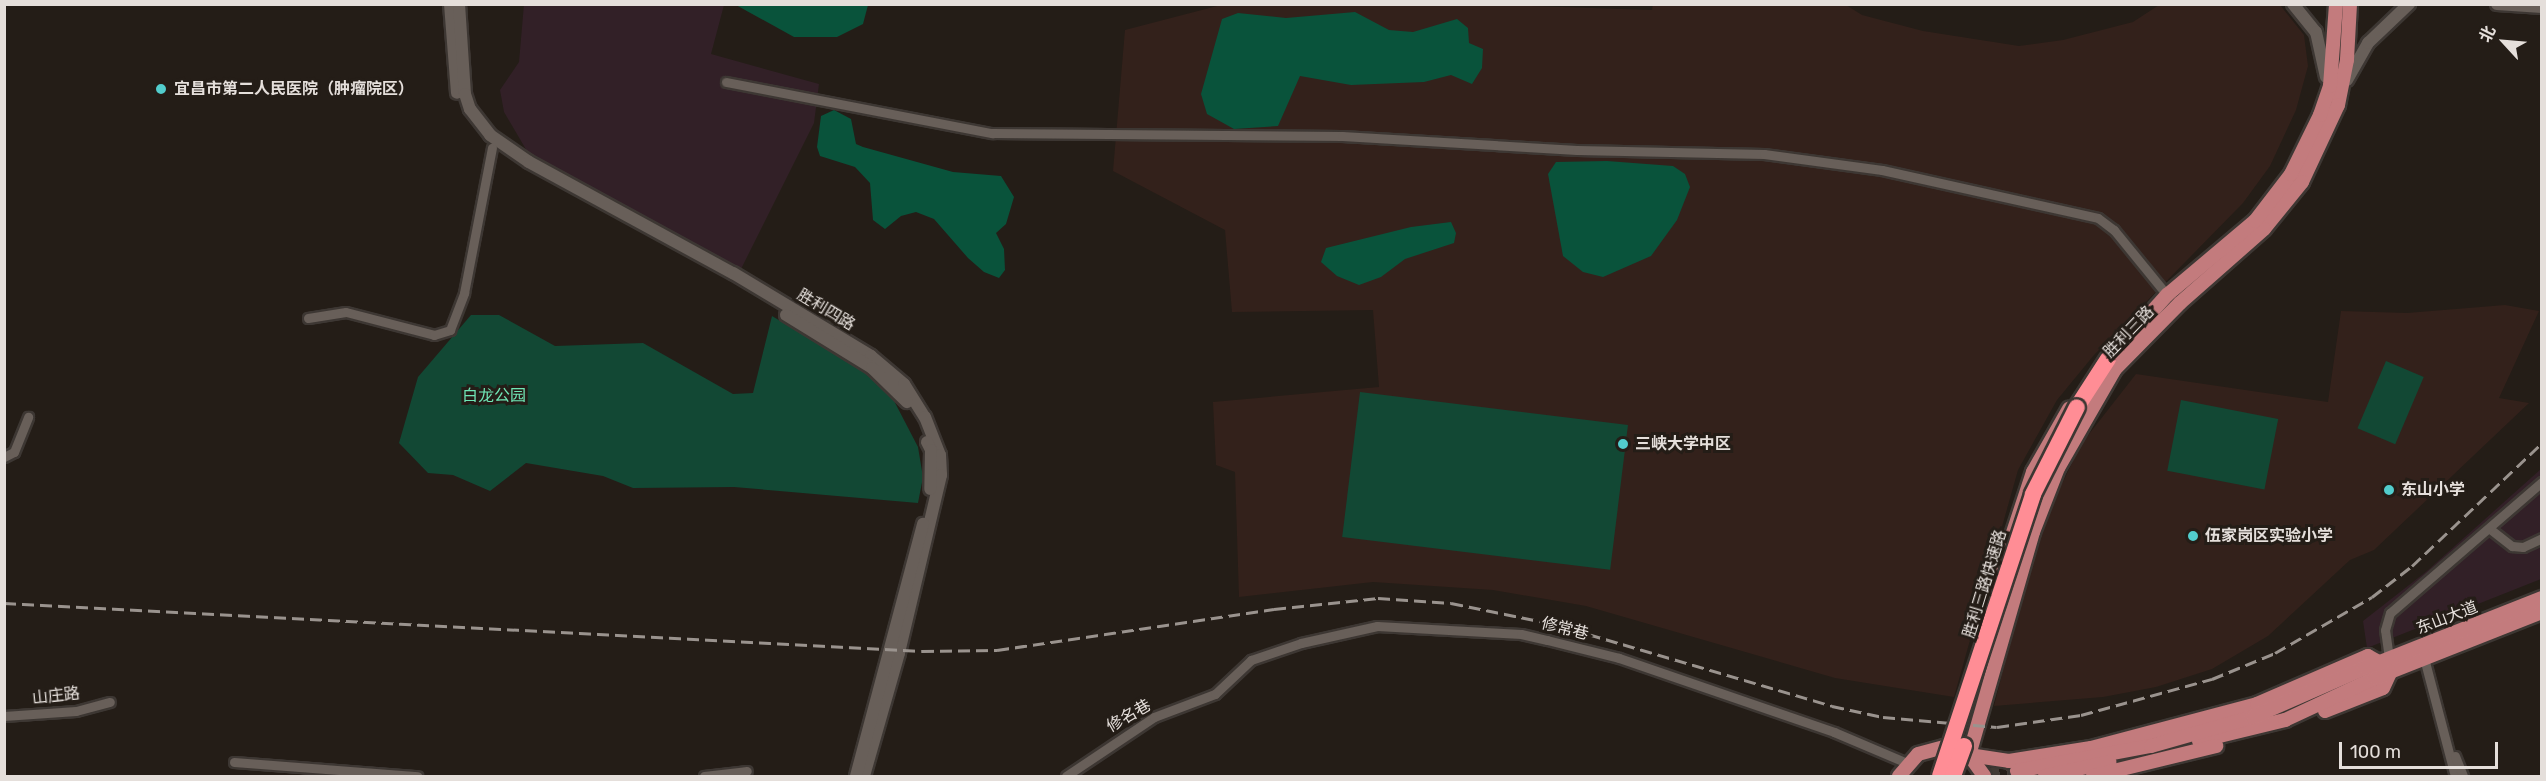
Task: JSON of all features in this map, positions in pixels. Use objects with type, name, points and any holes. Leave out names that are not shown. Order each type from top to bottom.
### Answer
[{"type":"highway","points":[[2080,409],[2112,364]]},
{"type":"highway","name":"胜利三路快速路","points":[[1940,777],[2032,494],[2080,409]]},
{"type":"highway","name":"胜利三路快速路","points":[[1953,777],[2039,496],[2080,409]]},
{"type":"main road","name":"胜利四路","points":[[450,4],[457,94],[464,114],[492,148],[729,279],[872,368],[900,391],[918,419],[931,450],[928,500],[856,777]]},
{"type":"main road","name":"胜利四路","points":[[459,4],[465,94],[470,109],[490,135],[529,162],[733,273],[871,356],[904,384],[925,417],[940,455],[941,475],[899,653],[864,777]]},
{"type":"main road","points":[[2293,4],[2316,32],[2334,94]]},
{"type":"main road","name":"胜利三路","points":[[1970,755],[2044,498],[2058,468],[2112,364],[2167,296],[2255,221],[2291,174],[2334,94],[2336,4]]},
{"type":"main road","name":"胜利三路","points":[[1944,747],[2006,546],[2033,472],[2072,404],[2112,364],[2276,215],[2313,163],[2347,60],[2350,4]]},
{"type":"main road","points":[[2334,94],[2368,43],[2398,10],[2409,4]]},
{"type":"main road","points":[[2497,4],[2541,7]]},
{"type":"main road","name":"东山大道","points":[[2045,777],[2285,720],[2375,678],[2386,664],[2541,598]]},
{"type":"main road","name":"东山大道","points":[[2017,771],[2151,746],[2253,717],[2365,668],[2424,658],[2541,612]]},
{"type":"main road","points":[[1901,773],[1918,754],[1944,747],[1970,755],[2009,761],[2091,748],[2257,704],[2368,656],[2386,664],[2383,688],[2288,726],[2092,777]]},
{"type":"main road","points":[[1970,755],[1984,777]]},
{"type":"street","points":[[726,82],[992,133],[1341,136],[1577,150],[1764,154],[1882,170],[2098,218],[2114,231],[2167,296]]},
{"type":"street","points":[[308,318],[346,312],[434,335],[450,330],[464,293],[492,148]]},
{"type":"street","points":[[4,457],[14,452],[28,417]]},
{"type":"street","points":[[2386,664],[2385,630],[2390,613],[2541,483]]},
{"type":"street","points":[[2490,529],[2512,546],[2523,547],[2541,538]]},
{"type":"street","name":"修常巷","points":[[1215,694],[1251,660],[1301,643],[1377,626],[1521,634],[1619,658],[1834,732],[1901,773]]},
{"type":"street","points":[[2424,658],[2455,777]]},
{"type":"street","name":"修名巷","points":[[1066,777],[1154,717],[1215,694]]},
{"type":"street","name":"山庄路","points":[[4,716],[76,711],[110,702]]},
{"type":"street","points":[[2442,723],[2463,777]]},
{"type":"street","points":[[234,762],[417,777]]},
{"type":"street","points":[[704,777],[747,771]]},
{"type":"shaded area","points":[[524,4],[724,5],[711,54],[819,84],[814,123],[740,271],[531,158],[504,112],[500,90],[519,62]]},
{"type":"shaded area","points":[[1470,4],[1652,10],[1653,4],[1846,5],[1862,15],[1923,31],[2019,46],[2063,40],[2133,22],[2159,5],[2280,5],[2304,35],[2308,66],[2296,110],[2270,166],[2243,203],[2094,355],[2057,400],[2018,470],[1954,697],[1835,678],[1586,606],[1493,590],[1373,582],[1239,597],[1235,472],[1216,465],[1213,402],[1379,387],[1373,310],[1232,312],[1225,230],[1113,171],[1125,30],[1221,5]]},
{"type":"shaded area","name":"伍家岗区实验小学","points":[[2505,305],[2539,311],[2499,398],[2529,403],[2374,550],[2350,560],[2268,636],[2212,669],[2156,687],[2103,697],[1994,706],[2032,556],[2046,516],[2082,443],[2136,374],[2328,402],[2341,311],[2407,313]]},
{"type":"shaded area","points":[[2541,469],[2541,579],[2367,648],[2363,621],[2427,571]]},
{"type":"green space","points":[[736,5],[868,5],[863,24],[837,37],[794,37]]},
{"type":"green space","points":[[1355,12],[1389,30],[1413,32],[1457,19],[1468,28],[1469,43],[1483,49],[1482,68],[1472,84],[1451,75],[1424,82],[1351,85],[1300,76],[1278,126],[1234,129],[1207,114],[1201,94],[1222,19],[1238,13],[1286,18]]},
{"type":"green space","points":[[834,110],[851,119],[856,144],[863,147],[953,172],[1001,176],[1014,197],[1006,224],[996,233],[1004,249],[1005,270],[999,278],[984,272],[968,258],[934,219],[916,212],[901,216],[885,229],[873,220],[870,183],[855,167],[820,156],[817,147],[821,116]]},
{"type":"green space","points":[[1607,161],[1673,166],[1685,174],[1690,187],[1677,220],[1651,256],[1603,277],[1583,272],[1563,256],[1548,174],[1556,162]]},
{"type":"green space","points":[[1451,222],[1456,233],[1454,243],[1405,259],[1381,277],[1359,285],[1337,276],[1321,262],[1326,248],[1411,227]]},
{"type":"green space","name":"白龙公园","points":[[471,315],[499,315],[555,346],[643,343],[733,394],[753,393],[772,316],[860,369],[891,395],[918,447],[923,477],[918,503],[734,487],[633,488],[603,476],[526,463],[490,491],[453,475],[428,473],[399,443],[418,377]]},
{"type":"green space","points":[[2386,361],[2424,377],[2395,444],[2357,428]]},
{"type":"green space","points":[[1360,392],[1628,425],[1610,570],[1342,537]]},
{"type":"green space","points":[[2181,400],[2278,419],[2264,490],[2167,471]]},
{"type":"tunnel","points":[[1986,776],[2017,771]]},
{"type":"railway","points":[[4,603],[922,651],[997,650],[1274,609],[1378,598],[1451,603],[1554,624],[1832,706],[1883,717],[1997,727],[2081,715],[2212,679],[2275,653],[2372,597],[2412,566],[2542,443]]},
{"type":"place","name":"宜昌市第二人民医院（肿瘤院区）","points":[[161,89]]},
{"type":"place","name":"三峡大学中区","points":[[1623,444]]},
{"type":"place","name":"东山小学","points":[[2389,490]]},
{"type":"place","name":"伍家岗区实验小学","points":[[2193,536]]}]
